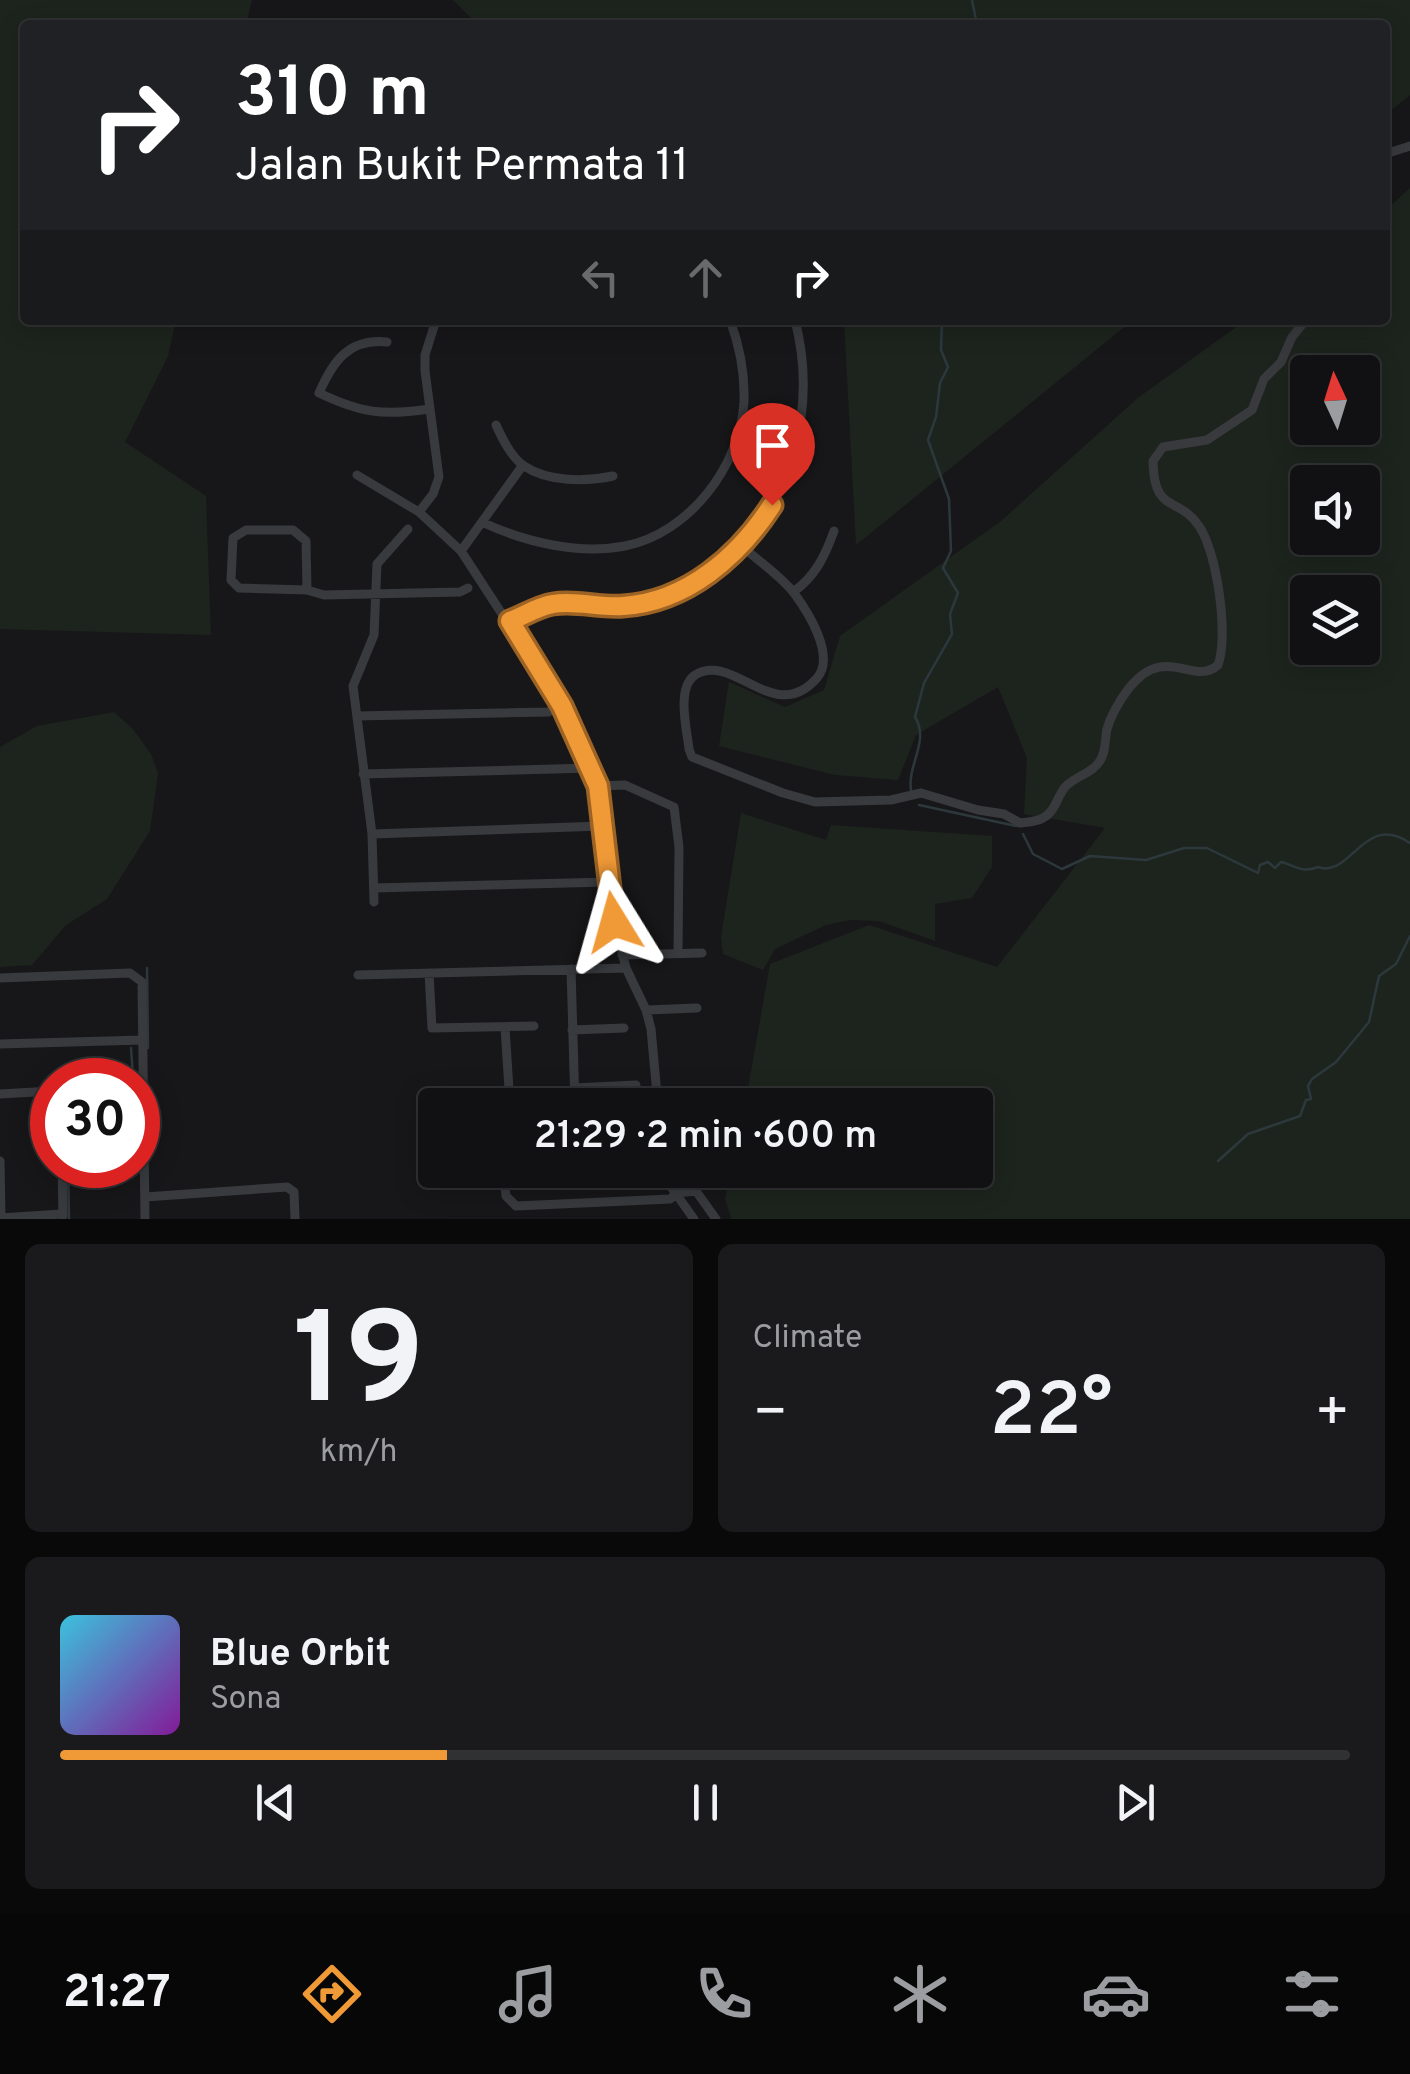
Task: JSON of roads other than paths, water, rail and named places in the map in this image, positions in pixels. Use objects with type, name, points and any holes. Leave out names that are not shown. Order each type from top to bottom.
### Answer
[{"type":"street","points":[[419,512],[433,494],[439,477],[426,355],[435,325]]},
{"type":"street","points":[[484,523],[530,542],[609,548],[634,544],[675,524],[717,481],[739,428],[744,403],[742,362],[731,325]]},
{"type":"street","points":[[510,621],[552,604],[621,606],[656,600],[700,580],[742,546],[778,493],[794,456],[805,383],[796,325]]},
{"type":"street","points":[[742,546],[793,592],[822,650],[824,663],[818,677],[789,695],[774,696],[725,673],[710,670],[696,674],[685,693],[688,750],[692,757],[815,802],[891,800],[921,794],[1004,814],[1020,823],[1047,816],[1065,788],[1102,758],[1109,724],[1128,690],[1143,673],[1155,666],[1204,672],[1218,665],[1222,644],[1220,598],[1204,534],[1197,522],[1168,506],[1157,492],[1152,461],[1163,447],[1207,440],[1252,410],[1264,379],[1281,362],[1302,325]]},
{"type":"street","points":[[388,342],[368,341],[348,349],[335,359],[319,393],[350,408],[375,414],[429,409]]},
{"type":"street","points":[[496,425],[523,465],[570,479],[613,476]]},
{"type":"street","points":[[462,551],[523,465]]},
{"type":"street","points":[[357,475],[419,512],[462,551],[562,706],[598,786],[608,882],[622,955],[646,1010],[656,1088]]},
{"type":"street","points":[[374,902],[372,834],[353,686],[374,635],[378,564],[408,529]]},
{"type":"street","points":[[307,590],[306,541],[293,530],[246,530],[233,538],[231,580],[239,588],[307,590],[324,595],[460,592],[468,588]]},
{"type":"street","points":[[793,592],[808,582],[834,532]]},
{"type":"street","points":[[357,716],[548,712],[562,706]]},
{"type":"street","points":[[363,774],[591,768]]},
{"type":"street","points":[[598,786],[625,785],[674,807],[679,847],[678,953]]},
{"type":"street","points":[[372,834],[602,826]]},
{"type":"street","points":[[374,888],[608,882]]},
{"type":"street","points":[[622,955],[702,953]]},
{"type":"street","points":[[358,975],[626,968]]},
{"type":"street","points":[[571,969],[574,1088],[636,1085]]},
{"type":"street","points":[[0,978],[130,973],[142,982],[142,1058]]},
{"type":"street","points":[[429,973],[432,1028],[534,1026]]},
{"type":"street","points":[[646,1010],[697,1008]]},
{"type":"street","points":[[506,1027],[509,1088]]},
{"type":"street","points":[[572,1030],[624,1028]]},
{"type":"street","points":[[0,1044],[143,1040]]},
{"type":"street","points":[[0,1094],[30,1092]]},
{"type":"street","points":[[0,1161],[1,1218],[63,1216],[62,1188]]},
{"type":"street","points":[[145,1197],[287,1186],[294,1192],[295,1219]]},
{"type":"street","points":[[145,1188],[146,1219]]},
{"type":"street","points":[[505,1188],[506,1196],[516,1206],[670,1199],[677,1193],[696,1191]]},
{"type":"street","points":[[673,1188],[694,1219]]},
{"type":"street","points":[[694,1188],[716,1219]]},
{"type":"waterway","points":[[972,0],[976,20]]},
{"type":"waterway","points":[[911,790],[920,735],[915,717],[924,683],[952,634],[950,614],[958,593],[943,568],[951,551],[949,499],[928,440],[936,417],[940,383],[948,367],[941,350],[942,325]]},
{"type":"waterway","points":[[919,805],[1016,826]]},
{"type":"waterway","points":[[1023,834],[1033,854],[1062,869],[1090,856],[1146,860],[1184,848],[1207,848],[1258,873],[1260,865],[1268,862],[1275,868],[1281,862],[1303,869],[1330,868],[1381,835],[1394,835],[1410,843]]},
{"type":"waterway","points":[[1218,1161],[1248,1134],[1300,1116],[1306,1100],[1311,1099],[1308,1086],[1312,1079],[1336,1062],[1369,1022],[1379,976],[1396,964],[1410,936]]},
{"type":"waterway","points":[[147,968],[148,1048]]},
{"type":"waterway","points":[[131,1048],[132,1058]]},
{"type":"waterway","points":[[68,1188],[69,1219]]}]
